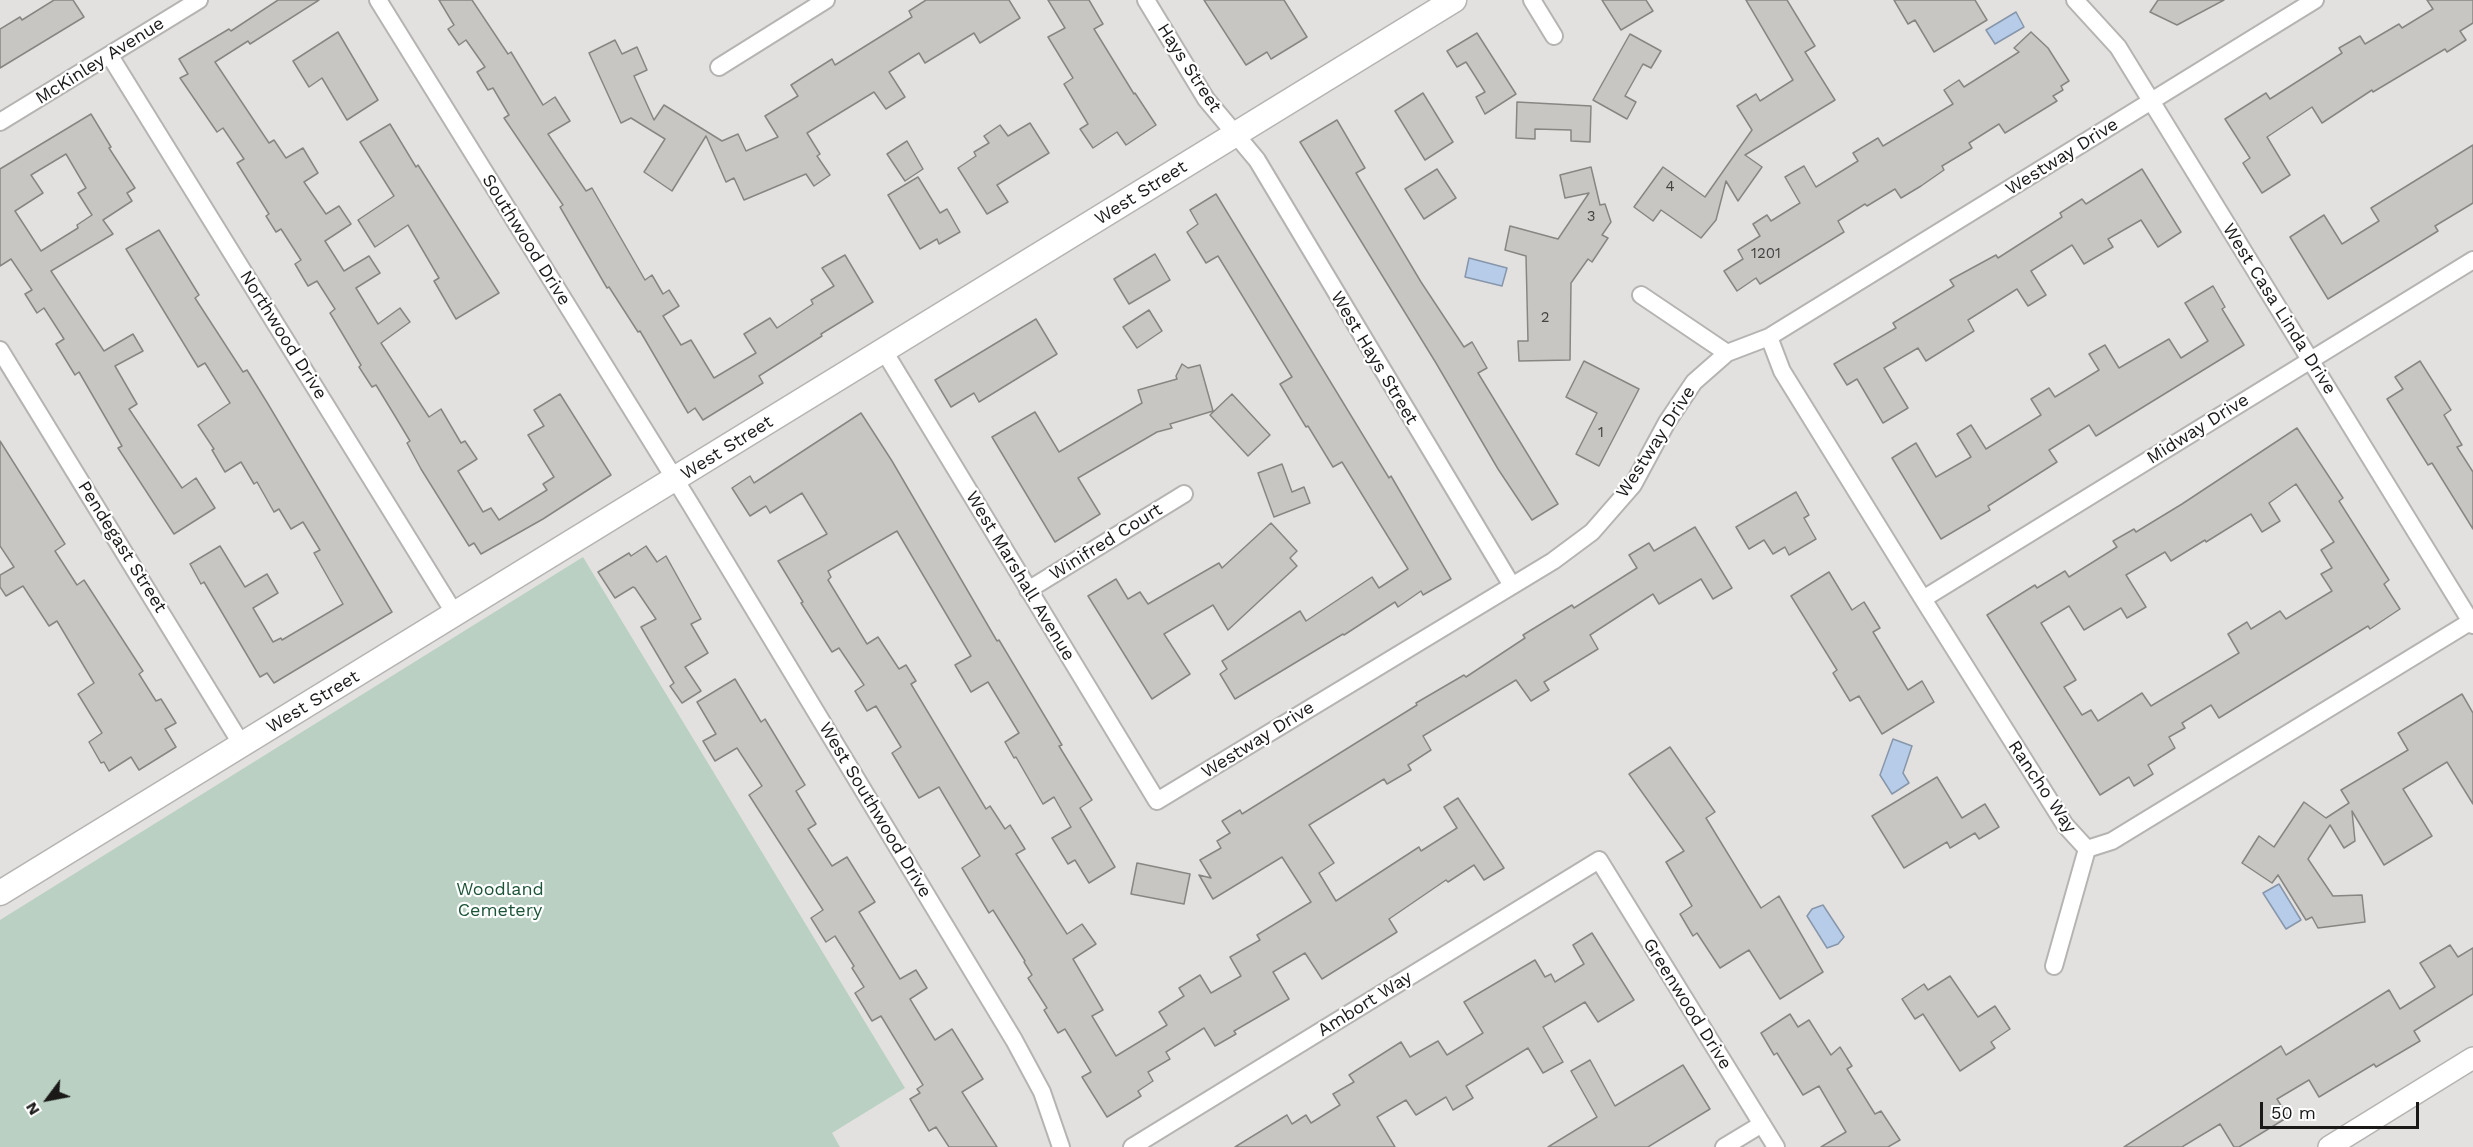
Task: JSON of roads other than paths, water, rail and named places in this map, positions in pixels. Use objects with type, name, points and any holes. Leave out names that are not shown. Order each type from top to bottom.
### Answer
[{"type":"main road","name":"West Street","points":[[0,893],[1454,0]]},
{"type":"street","name":"McKinley Avenue","points":[[0,122],[199,0]]},
{"type":"street","name":"Southwood Drive","points":[[378,0],[675,480]]},
{"type":"street","points":[[719,67],[826,0]]},
{"type":"street","name":"Hays Street","points":[[1146,0],[1206,99],[1235,135]]},
{"type":"street","points":[[1532,0],[1554,36]]},
{"type":"street","name":"West Casa Linda Drive","points":[[2075,0],[2118,47],[2472,622]]},
{"type":"street","name":"Westway Drive","points":[[1157,801],[1552,561],[1592,532],[1633,485],[1667,422],[1694,382],[1727,353],[1769,337],[2315,0]]},
{"type":"street","name":"Northwood Drive","points":[[110,56],[455,614]]},
{"type":"street","name":"West Hays Street","points":[[1235,135],[1257,160],[1511,584]]},
{"type":"street","name":"Midway Drive","points":[[1923,599],[2473,260]]},
{"type":"street","points":[[1641,295],[1727,353]]},
{"type":"street","name":"Rancho Way","points":[[1769,337],[1782,371],[1923,599],[2065,825],[2087,849],[2112,841],[2472,622]]},
{"type":"street","name":"Pendegast Street","points":[[0,350],[242,745]]},
{"type":"street","name":"West Marshall Avenue","points":[[884,351],[1157,801]]},
{"type":"street","name":"West Southwood Drive","points":[[675,480],[1014,1040],[1042,1092],[1062,1147]]},
{"type":"street","name":"Winifred Court","points":[[1028,590],[1184,494]]},
{"type":"street","points":[[2054,966],[2087,849]]},
{"type":"street","name":"Greenwood Drive","points":[[1599,860],[1776,1147]]},
{"type":"street","name":"Ambort Way","points":[[1132,1147],[1599,860]]},
{"type":"street","points":[[2329,1147],[2473,1058]]},
{"type":"street","points":[[1724,1147],[1762,1124]]},
{"type":"water","points":[[2016,12],[2024,27],[1995,44],[1986,30]]},
{"type":"water","points":[[1469,258],[1507,268],[1502,286],[1465,277]]},
{"type":"water","points":[[1893,739],[1912,746],[1903,773],[1909,783],[1892,794],[1880,775]]},
{"type":"water","points":[[2279,884],[2301,920],[2286,929],[2263,893]]},
{"type":"water","points":[[1823,905],[1844,937],[1838,944],[1827,948],[1807,916],[1812,909]]},
{"type":"park label","name":"Woodland Cemetery","points":[[500,900]]}]
